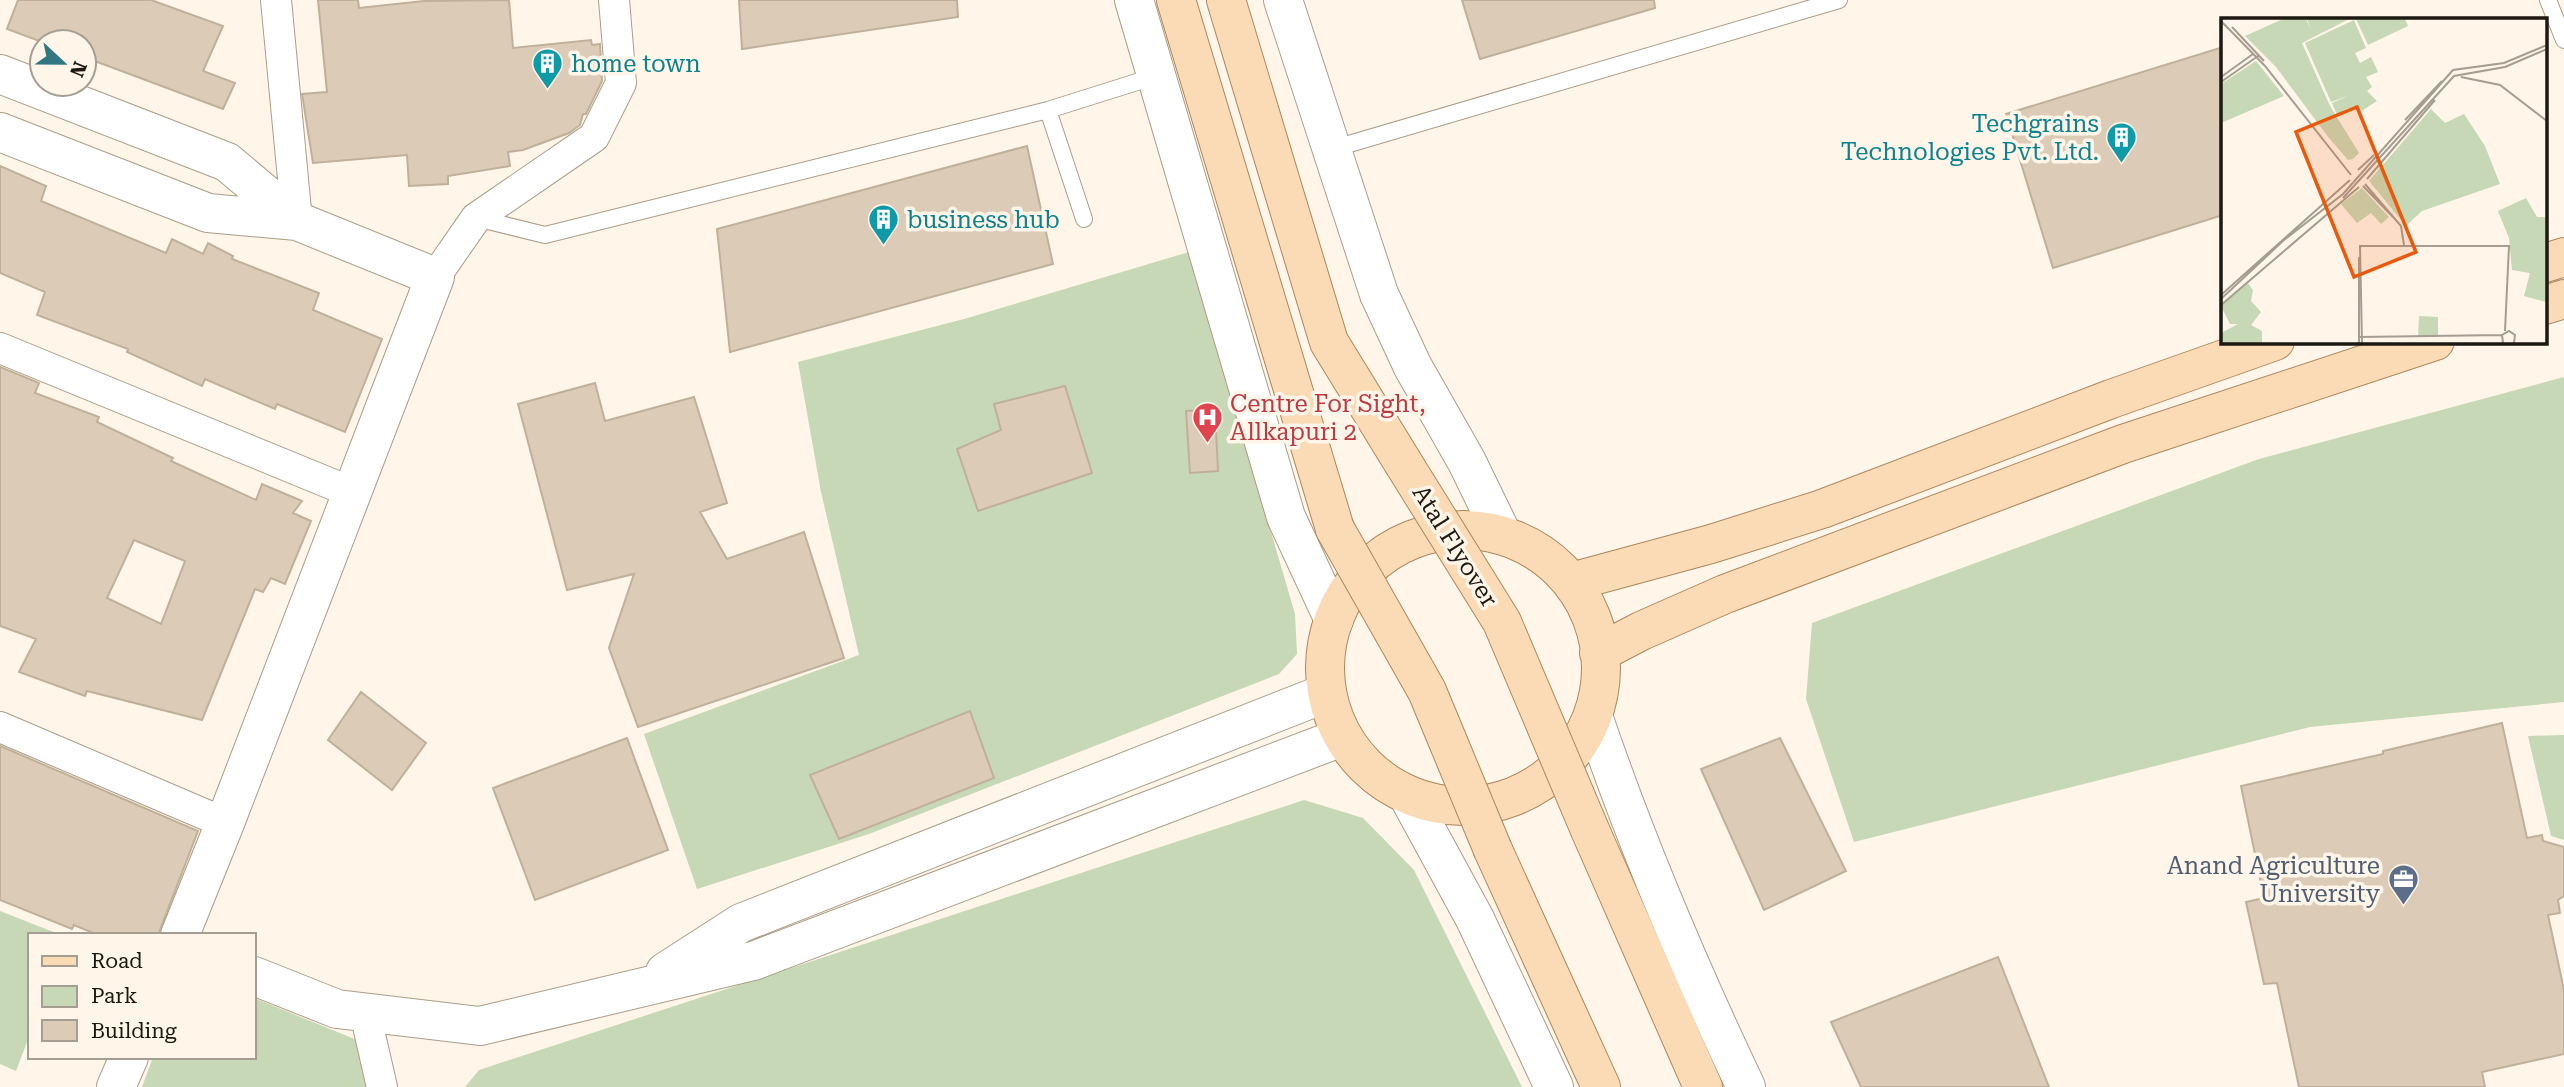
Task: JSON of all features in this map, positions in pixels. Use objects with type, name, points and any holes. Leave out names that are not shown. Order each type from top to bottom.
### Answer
[{"type":"main road","points":[[1176,0],[1335,529],[1427,691],[1493,850],[1601,1087]]},
{"type":"main road","name":"Atal Flyover","points":[[1226,0],[1329,342],[1502,622],[1611,880],[1703,1087]]},
{"type":"main road","points":[[2546,263],[2564,257]]},
{"type":"main road","points":[[2546,305],[2564,299]]},
{"type":"main road","points":[[1571,582],[1711,544],[1822,509],[2111,399],[2269,343]]},
{"type":"main road","points":[[1599,653],[1641,631],[1725,594],[2123,444],[2429,343]]},
{"type":"main road","points":[[2111,399],[2123,444]]},
{"type":"main road","points":[[1456,528],[1502,534],[1545,554],[1576,587],[1596,627],[1601,671],[1593,716],[1571,755],[1537,785],[1496,803],[1451,807],[1408,796],[1370,772],[1342,737],[1326,693],[1325,645],[1334,620],[1341,601],[1370,564],[1410,538],[1456,528]]},
{"type":"street","points":[[276,0],[297,221]]},
{"type":"street","points":[[181,933],[435,277],[475,218],[594,138],[621,83],[614,0]]},
{"type":"street","points":[[1176,0],[1137,10],[1286,517],[1334,620]]},
{"type":"street","points":[[1283,0],[1379,294],[1413,367],[1467,463],[1502,534]]},
{"type":"street","points":[[0,74],[227,162],[297,221]]},
{"type":"street","points":[[0,132],[208,214],[297,221],[435,277]]},
{"type":"street","points":[[0,348],[351,492]]},
{"type":"street","points":[[646,985],[741,923],[1326,693]]},
{"type":"street","points":[[1593,716],[1617,786],[1717,1027],[1746,1087]]},
{"type":"street","points":[[0,727],[225,823]]},
{"type":"street","points":[[256,977],[337,1009],[480,1026],[753,961],[1342,737]]},
{"type":"street","points":[[1408,796],[1475,919],[1554,1087]]},
{"type":"street","points":[[366,1013],[382,1087]]},
{"type":"street","points":[[116,1087],[128,1059]]},
{"type":"lane","points":[[1332,149],[1839,0]]},
{"type":"lane","points":[[2548,0],[2564,40]]},
{"type":"lane","points":[[475,218],[545,235],[1048,110],[1156,76]]},
{"type":"lane","points":[[1048,110],[1084,219]]},
{"type":"green space","points":[[1189,252],[1295,614],[1297,654],[1279,674],[869,834],[697,889],[644,734],[859,655],[821,492],[798,362],[964,319]]},
{"type":"green space","points":[[2564,377],[2564,702],[2310,727],[1854,842],[1806,699],[1812,623],[2259,459]]},
{"type":"green space","points":[[2564,735],[2564,840],[2551,836],[2528,736]]},
{"type":"green space","points":[[1304,800],[1363,818],[1414,870],[1522,1087],[465,1087],[479,1070]]},
{"type":"green space","points":[[0,911],[56,933],[28,933],[28,1039],[16,1071],[0,1064]]},
{"type":"green space","points":[[256,999],[357,1040],[367,1087],[142,1087],[152,1059],[256,1059]]},
{"type":"building","points":[[18,0],[151,0],[223,26],[203,71],[235,83],[223,109],[98,62],[98,28],[28,28],[28,37],[7,29]]},
{"type":"building","points":[[318,0],[358,0],[359,8],[424,1],[509,0],[513,48],[591,40],[592,45],[600,44],[602,81],[586,114],[583,114],[580,125],[569,133],[523,150],[508,152],[510,166],[448,176],[448,184],[409,186],[407,155],[313,163],[302,94],[327,92]]},
{"type":"building","points":[[739,0],[957,0],[958,17],[742,49]]},
{"type":"building","points":[[1462,0],[1654,0],[1655,8],[1480,59]]},
{"type":"building","name":"Techgrains Technologies Pvt. Ltd.","points":[[2221,48],[2221,216],[2053,268],[2006,114]]},
{"type":"building","name":"business hub","points":[[1027,146],[1053,264],[730,352],[717,229]]},
{"type":"building","points":[[0,166],[46,186],[41,201],[166,253],[172,239],[203,254],[208,243],[233,256],[232,259],[319,293],[313,310],[382,339],[345,432],[277,404],[275,409],[205,379],[202,386],[127,352],[128,349],[37,315],[45,292],[0,273]]},
{"type":"building","points":[[0,367],[39,383],[35,393],[99,417],[97,422],[173,458],[171,461],[256,500],[262,484],[302,501],[293,513],[311,521],[285,584],[271,578],[263,592],[255,589],[202,720],[87,691],[85,696],[19,672],[36,639],[0,626]],"holes":[[[134,540],[185,561],[161,624],[107,598]]]},
{"type":"building","points":[[595,383],[605,421],[694,397],[727,503],[700,512],[727,559],[804,532],[844,658],[638,727],[609,648],[634,574],[567,590],[518,404]]},
{"type":"building","points":[[1065,386],[1092,473],[978,511],[957,449],[1001,430],[994,404]]},
{"type":"building","points":[[1215,409],[1218,471],[1190,473],[1186,411]]},
{"type":"building","points":[[361,692],[426,743],[392,790],[328,740]]},
{"type":"building","points":[[970,711],[994,778],[839,839],[810,775]]},
{"type":"building","name":"Anand Agriculture University","points":[[2502,723],[2527,838],[2542,835],[2543,841],[2564,847],[2564,896],[2558,900],[2560,913],[2548,915],[2564,990],[2564,1054],[2482,1072],[2485,1087],[2299,1087],[2277,983],[2264,984],[2246,902],[2264,898],[2241,786],[2383,754],[2383,751]]},
{"type":"building","points":[[627,738],[668,850],[535,900],[493,788]]},
{"type":"building","points":[[1780,738],[1846,871],[1764,910],[1701,769]]},
{"type":"building","points":[[0,746],[198,831],[159,933],[93,933],[74,925],[72,929],[0,900]]},
{"type":"building","points":[[1998,957],[2049,1087],[1861,1087],[1831,1022]]},
{"type":"place","name":"home town","points":[[548,91]]},
{"type":"place","name":"Techgrains Technologies Pvt. Ltd.","points":[[2122,165]]},
{"type":"place","name":"business hub","points":[[884,247]]},
{"type":"place","name":"Centre For Sight, Allkapuri 2","points":[[1207,445]]},
{"type":"place","name":"Anand Agriculture University","points":[[2403,907]]}]
